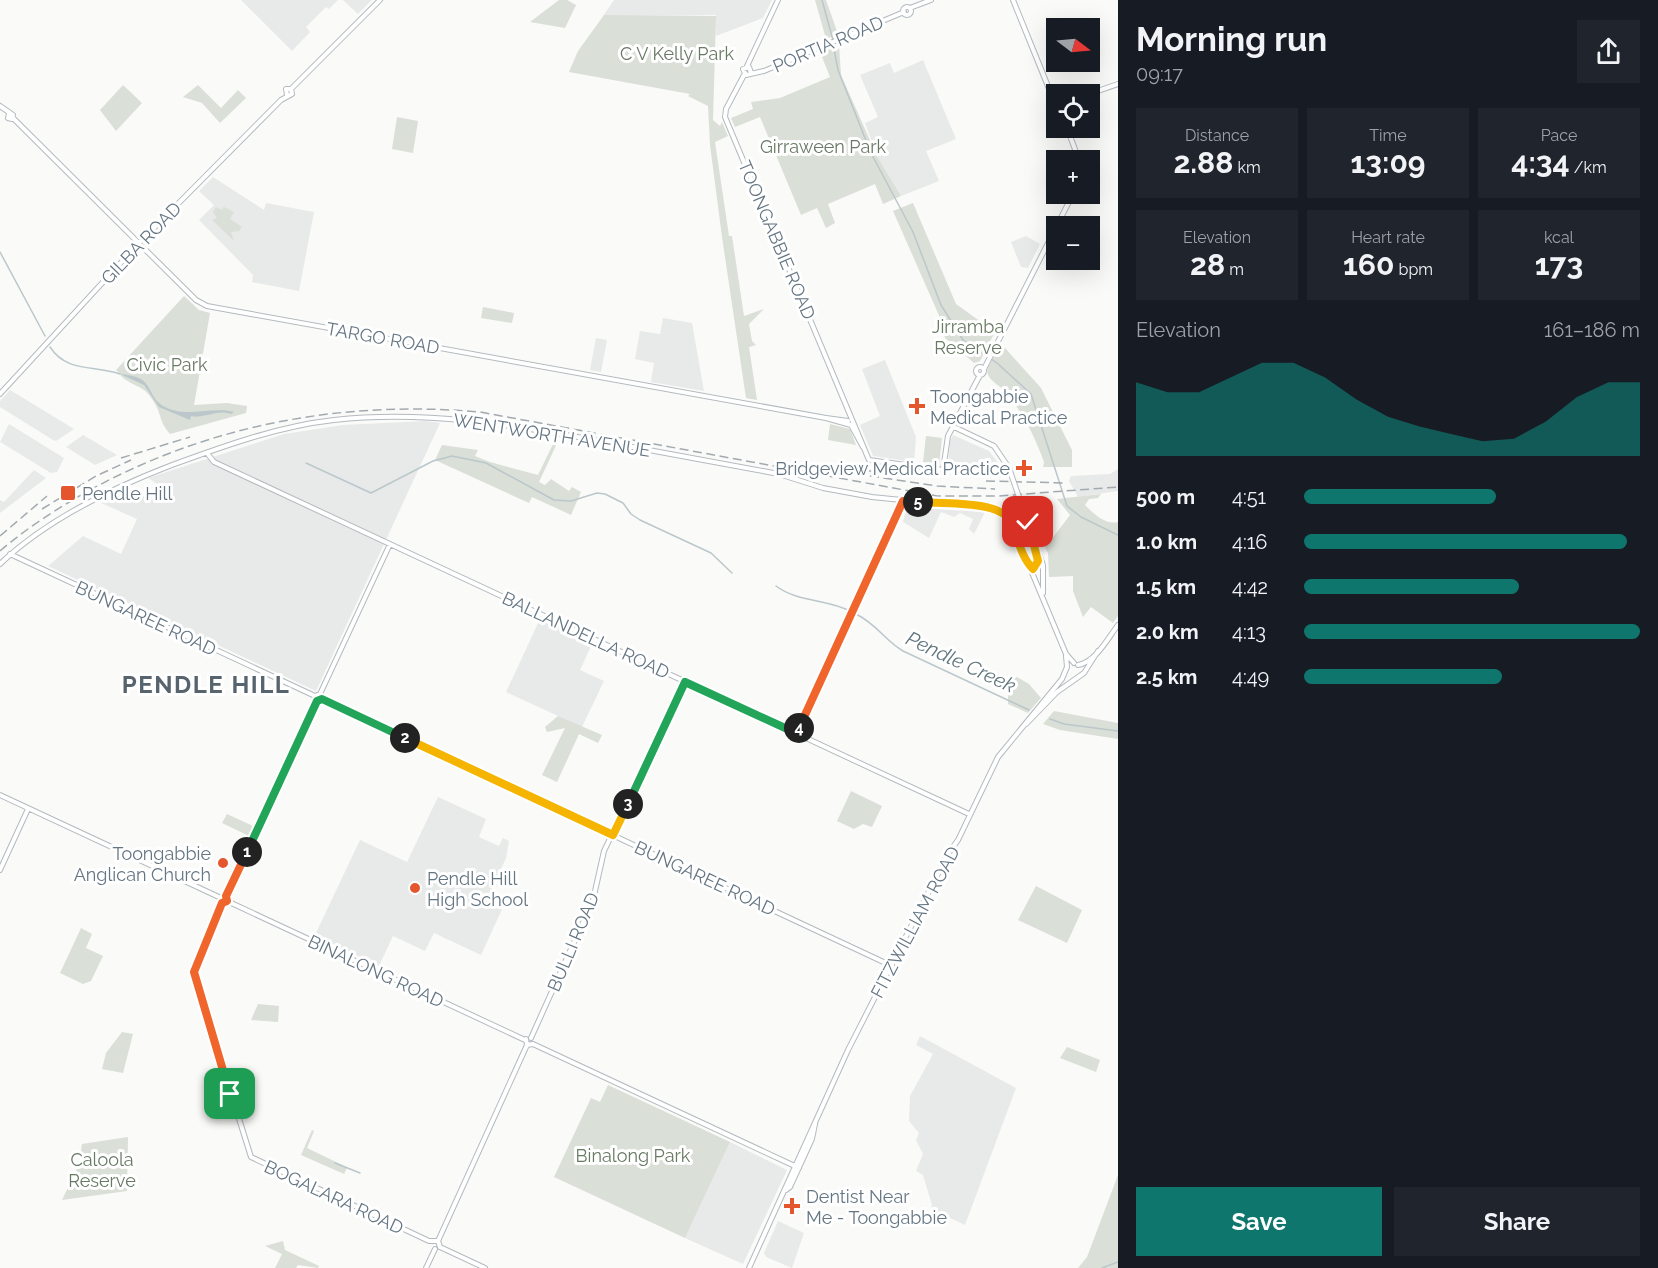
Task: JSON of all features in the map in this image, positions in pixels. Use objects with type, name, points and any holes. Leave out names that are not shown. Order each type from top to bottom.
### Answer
[{"type":"street","name":"GILBA ROAD","points":[[0,394],[139,243],[286,95],[292,94],[291,89],[381,0]]},
{"type":"street","points":[[751,73],[751,68],[747,66],[778,0]]},
{"type":"street","name":"PORTIA ROAD","points":[[744,75],[764,71],[904,12],[909,14],[910,8],[931,0]]},
{"type":"street","points":[[1013,0],[1048,84]]},
{"type":"street","name":"TOONGABBIE ROAD","points":[[747,66],[743,69],[744,75],[726,109],[725,117],[846,407],[850,422],[869,460],[943,470],[947,438],[952,426]]},
{"type":"street","points":[[1100,90],[1118,84]]},
{"type":"street","name":"TARGO ROAD","points":[[0,106],[12,114],[13,118],[196,300],[211,307],[850,422]]},
{"type":"street","points":[[1043,597],[1044,572],[1009,468],[994,446],[952,426],[979,374],[976,369],[983,366],[990,354],[1068,204]]},
{"type":"street","name":"WENTWORTH AVENUE","points":[[0,564],[44,528],[119,488],[207,453],[287,429],[322,422],[367,418],[434,417],[511,425],[779,474],[823,488],[903,501],[999,510],[1010,520],[1028,563],[1034,570],[1035,580]]},
{"type":"street","name":"BALLANDELLA ROAD","points":[[207,453],[214,462],[969,814]]},
{"type":"street","points":[[796,733],[903,501]]},
{"type":"street","points":[[224,899],[390,544]]},
{"type":"street","points":[[1036,547],[1034,570],[1044,572]]},
{"type":"street","name":"BUNGAREE ROAD","points":[[10,554],[892,966]]},
{"type":"street","points":[[1042,579],[1035,580],[1066,654],[1068,677],[1076,679]]},
{"type":"street","name":"FITZWILLIAM ROAD","points":[[1024,726],[1057,692],[1081,675],[1118,625]]},
{"type":"street","points":[[1066,669],[1087,662],[1098,651]]},
{"type":"street","points":[[1066,654],[1076,664],[1081,675]]},
{"type":"street","name":"FITZWILLIAM ROAD","points":[[749,1268],[848,1050],[948,854],[961,835],[997,759],[1066,669]]},
{"type":"street","name":"BULLI ROAD","points":[[531,1038],[587,914],[599,881],[603,856],[685,682]]},
{"type":"street","name":"BINALONG ROAD","points":[[0,795],[525,1040]]},
{"type":"street","points":[[0,870],[28,809]]},
{"type":"street","name":"BOGALARA ROAD","points":[[224,899],[194,969],[251,1157],[435,1242]]},
{"type":"street","points":[[426,1268],[437,1248],[435,1242],[527,1046],[525,1040],[531,1038],[533,1044]]},
{"type":"street","points":[[527,1046],[533,1044],[799,1168]]},
{"type":"street","name":"FITZWILLIAM ROAD","points":[[785,1190],[790,1187],[799,1168],[812,1139],[815,1124]]},
{"type":"street","points":[[435,1242],[437,1248],[485,1268]]},
{"type":"shaded area","points":[[241,0],[338,0],[329,9],[326,7],[306,27],[310,32],[292,51]]},
{"type":"shaded area","points":[[343,0],[372,0],[358,14]]},
{"type":"shaded area","points":[[614,0],[772,0],[763,18],[716,36],[716,15],[603,16]]},
{"type":"shaded area","points":[[923,60],[956,139],[926,151],[939,181],[901,196],[877,156],[865,123],[878,117],[860,75],[890,63],[894,73]]},
{"type":"shaded area","points":[[213,177],[264,210],[266,203],[314,212],[299,291],[252,282],[253,275],[199,220],[214,205],[199,191]]},
{"type":"shaded area","points":[[1026,236],[1040,244],[1028,268],[1021,267],[1011,242]]},
{"type":"shaded area","points":[[663,318],[692,323],[704,391],[651,382],[654,363],[635,359],[640,331],[660,334]]},
{"type":"shaded area","points":[[596,338],[607,340],[601,372],[590,370]]},
{"type":"shaded area","points":[[885,360],[916,437],[914,462],[873,456],[860,425],[880,416],[862,369]]},
{"type":"shaded area","points":[[120,374],[145,382],[157,401],[172,410],[234,412],[191,416],[190,420],[159,407],[144,385]]},
{"type":"shaded area","points":[[10,390],[74,429],[56,441],[53,440],[0,407],[0,401]]},
{"type":"shaded area","points":[[426,421],[440,423],[316,691],[48,566],[83,536],[121,554],[137,519],[99,502],[126,488],[152,500],[159,485],[148,478],[284,434],[343,425]]},
{"type":"shaded area","points":[[9,424],[64,458],[57,472],[51,473],[0,442]]},
{"type":"shaded area","points":[[83,435],[117,455],[95,465],[66,447]]},
{"type":"shaded area","points":[[953,435],[989,451],[1002,468],[948,466],[950,441]]},
{"type":"shaded area","points":[[1118,469],[1118,491],[1078,497],[1069,481],[1071,476],[1110,474]]},
{"type":"shaded area","points":[[34,470],[46,478],[0,513],[0,500],[4,502]]},
{"type":"shaded area","points":[[911,507],[985,512],[974,534],[969,529],[973,519],[960,513],[954,517],[941,512],[929,538],[903,522],[906,510]]},
{"type":"shaded area","points":[[540,619],[592,644],[580,670],[604,681],[582,727],[506,692]]},
{"type":"shaded area","name":"Pendle Hill High School","points":[[438,797],[486,819],[479,837],[499,846],[503,838],[509,841],[506,858],[487,899],[503,907],[481,955],[434,933],[425,951],[393,936],[379,966],[315,935],[360,840],[407,862]]},
{"type":"shaded area","points":[[920,1036],[1016,1088],[965,1225],[931,1209],[932,1205],[923,1175],[916,1171],[923,1154],[916,1140],[919,1133],[909,1121],[910,1096],[933,1054],[916,1045]]},
{"type":"shaded area","points":[[730,1142],[787,1170],[743,1264],[685,1238]]},
{"type":"shaded area","points":[[778,1221],[804,1233],[792,1268],[766,1257],[764,1253]]},
{"type":"green space","points":[[559,0],[567,0],[576,5],[565,28],[530,22]]},
{"type":"green space","points":[[815,0],[826,0],[838,34],[826,39]]},
{"type":"green space","name":"C V Kelly Park","points":[[604,15],[716,16],[713,120],[720,126],[722,122],[728,136],[715,142],[729,236],[732,236],[744,316],[764,309],[749,324],[752,341],[756,345],[749,347],[757,400],[746,398],[710,145],[708,106],[688,96],[690,94],[569,72],[578,51]]},
{"type":"green space","name":"Girraween Park","points":[[839,45],[841,75],[877,156],[901,196],[883,204],[875,184],[828,204],[835,223],[826,228],[817,208],[801,215],[760,117],[735,127],[731,118],[753,109],[751,102],[780,98],[830,77],[820,52]]},
{"type":"green space","points":[[123,85],[142,103],[116,131],[100,110]]},
{"type":"green space","points":[[198,85],[221,108],[238,90],[246,98],[220,123],[202,103],[183,97]]},
{"type":"green space","points":[[397,117],[418,121],[413,153],[392,149]]},
{"type":"green space","name":"Jirramba Reserve","points":[[913,203],[956,304],[995,332],[980,361],[974,363],[945,338],[941,320],[893,211]]},
{"type":"green space","points":[[216,207],[222,210],[224,207],[234,212],[230,219],[242,227],[239,231],[231,232],[234,241],[212,220],[217,218],[213,212]]},
{"type":"green space","name":"Civic Park","points":[[184,296],[199,310],[210,313],[194,405],[227,403],[247,406],[246,413],[170,434],[148,394],[116,370]]},
{"type":"green space","points":[[483,307],[514,313],[512,323],[481,318]]},
{"type":"green space","name":"Jirramba Reserve","points":[[999,345],[1005,348],[1041,388],[1072,450],[1072,467],[1043,467],[1041,453],[1024,418],[1008,395],[988,374],[987,370]]},
{"type":"green space","points":[[830,424],[850,429],[856,445],[828,440]]},
{"type":"green space","points":[[926,436],[942,438],[939,465],[923,462]]},
{"type":"green space","points":[[556,438],[559,439],[539,482],[545,485],[551,479],[569,491],[572,487],[581,492],[571,515],[532,497],[529,503],[435,460],[442,445],[478,450],[475,456],[538,475]]},
{"type":"green space","points":[[1101,494],[1098,498],[1089,499],[1085,505],[1104,520],[1118,522],[1118,616],[1113,623],[1091,607],[1083,617],[1073,591],[1073,576],[1049,577],[1048,553],[1045,548],[1070,515],[1057,499]]},
{"type":"green space","points":[[1017,677],[1029,684],[1041,698],[1028,713],[1008,704],[1008,680]]},
{"type":"green space","points":[[1054,711],[1118,723],[1118,739],[1060,730],[1043,724]]},
{"type":"green space","points":[[558,716],[602,735],[598,743],[579,734],[557,782],[542,775],[565,728],[547,732],[545,727]]},
{"type":"green space","points":[[851,791],[882,806],[872,827],[863,824],[854,829],[837,821]]},
{"type":"green space","points":[[227,814],[253,826],[249,836],[222,823]]},
{"type":"green space","points":[[1036,886],[1082,910],[1067,943],[1018,920]]},
{"type":"green space","points":[[81,928],[92,934],[86,948],[103,956],[91,981],[83,984],[60,973]]},
{"type":"green space","points":[[258,1004],[279,1006],[278,1022],[251,1020]]},
{"type":"green space","points":[[122,1032],[133,1034],[123,1073],[102,1069],[106,1053]]},
{"type":"green space","points":[[1067,1047],[1100,1060],[1096,1072],[1060,1058]]},
{"type":"green space","name":"Binalong Park","points":[[608,1085],[730,1142],[685,1238],[554,1177],[591,1098],[600,1102]]},
{"type":"green space","points":[[312,1130],[314,1131],[307,1148],[359,1173],[347,1168],[344,1174],[301,1155]]},
{"type":"green space","name":"Caloola Reserve","points":[[128,1137],[127,1191],[62,1200],[79,1164],[82,1144]]},
{"type":"green space","points":[[1118,1175],[1118,1268],[1078,1268],[1087,1257]]},
{"type":"green space","points":[[283,1241],[285,1250],[319,1266],[318,1268],[298,1265],[296,1268],[275,1268],[282,1254],[265,1246]]},
{"type":"waterway","points":[[822,0],[833,40]]},
{"type":"waterway","points":[[833,44],[838,70],[871,153],[913,232],[941,305],[963,340],[997,363],[1031,394],[1067,506],[1081,517],[1118,535]]},
{"type":"waterway","name":"Pendle Creek","points":[[0,252],[45,336]]},
{"type":"waterway","name":"Pendle Creek","points":[[50,347],[64,361],[73,365],[120,374]]},
{"type":"waterway","name":"Pendle Creek","points":[[306,463],[371,493],[433,461],[452,456],[486,463],[554,500],[571,501],[597,493],[605,494],[623,503],[631,514],[640,520],[711,553],[732,573]]},
{"type":"waterway","name":"Pendle Creek","points":[[776,586],[793,595],[832,604],[850,611]]},
{"type":"waterway","name":"Pendle Creek","points":[[856,614],[903,651],[1029,710]]},
{"type":"waterway","name":"Pendle Creek","points":[[1050,719],[1064,724],[1118,731]]},
{"type":"waterway","points":[[335,1163],[360,1173]]},
{"type":"waterway","points":[[1102,1268],[1118,1262]]},
{"type":"railway","points":[[0,551],[44,518],[90,490],[136,467],[183,448],[231,433],[279,422],[329,414],[379,410],[429,409],[480,412],[937,496],[998,496],[1118,487]]},
{"type":"railway","points":[[121,458],[190,437]]},
{"type":"railway","points":[[42,509],[96,476],[131,460]]},
{"type":"railway","points":[[828,466],[879,472]]},
{"type":"railway","points":[[870,476],[937,486],[995,489]]},
{"type":"railway","points":[[986,481],[1067,483]]},
{"type":"railway","points":[[0,536],[47,496]]},
{"type":"place","name":"Toongabbie Medical Practice","points":[[917,406]]},
{"type":"place","name":"Bridgeview Medical Practice","points":[[1024,468]]},
{"type":"place","name":"Pendle Hill","points":[[68,493]]},
{"type":"place","name":"Toongabbie Anglican Church","points":[[223,863]]},
{"type":"place","name":"Pendle Hill High School","points":[[415,888]]},
{"type":"place","name":"Dentist Near Me - Toongabbie","points":[[792,1206]]},
{"type":"district","name":"PENDLE HILL","points":[[206,684]]},
{"type":"route","points":[[230,1094],[194,975],[194,966],[222,903],[228,899],[226,896],[317,701],[322,699],[613,835],[685,682],[796,733],[903,501],[989,507],[999,510],[1010,520],[1028,563],[1033,569],[1038,566],[1038,561],[1028,522]]}]
